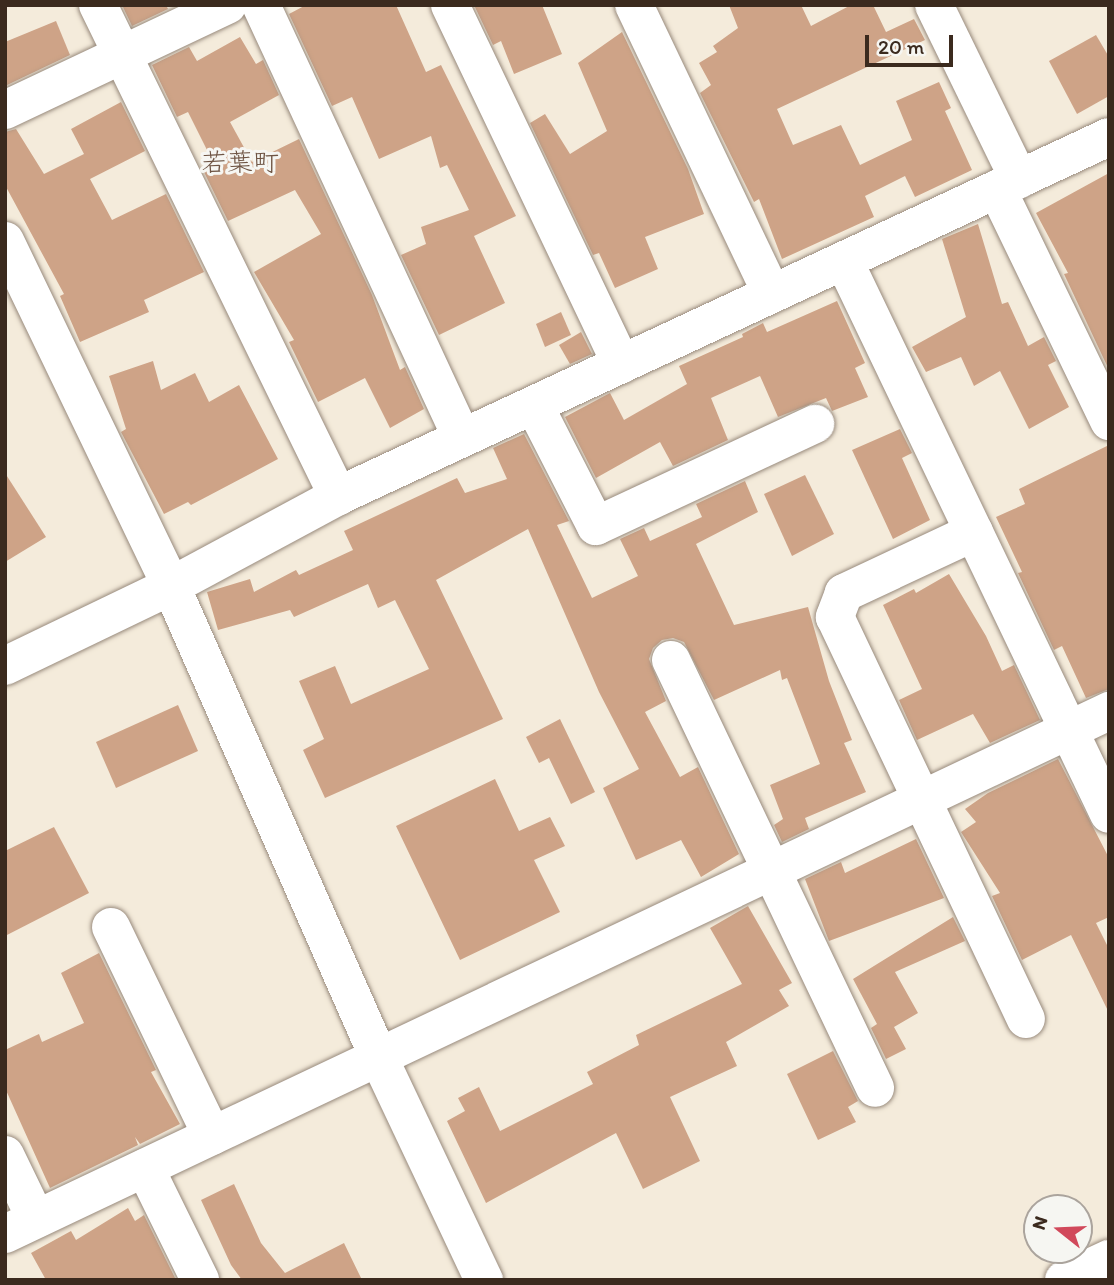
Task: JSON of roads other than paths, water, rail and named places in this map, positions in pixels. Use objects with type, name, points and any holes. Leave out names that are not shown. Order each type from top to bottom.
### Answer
[{"type":"street","points":[[98,5],[338,496]]},
{"type":"street","points":[[5,110],[227,5]]},
{"type":"street","points":[[261,5],[462,438]]},
{"type":"street","points":[[450,5],[621,364]]},
{"type":"street","points":[[634,5],[772,294]]},
{"type":"street","points":[[934,5],[1109,421]]},
{"type":"street","points":[[5,666],[171,586],[338,496],[1109,137]]},
{"type":"street","points":[[5,241],[171,586],[379,1058],[484,1280]]},
{"type":"street","points":[[844,261],[1109,814]]},
{"type":"street","points":[[534,405],[596,526],[815,424]]},
{"type":"street","points":[[974,533],[844,593],[835,617],[1026,1019]]},
{"type":"street","points":[[671,660],[874,1088]]},
{"type":"street","points":[[5,1154],[21,1226],[1109,711]]},
{"type":"street","points":[[111,927],[212,1136]]},
{"type":"street","points":[[145,1168],[200,1280]]},
{"type":"street","points":[[1064,1280],[1109,1259]]},
{"type":"district","name":"若葉町","points":[[240,163]]}]
